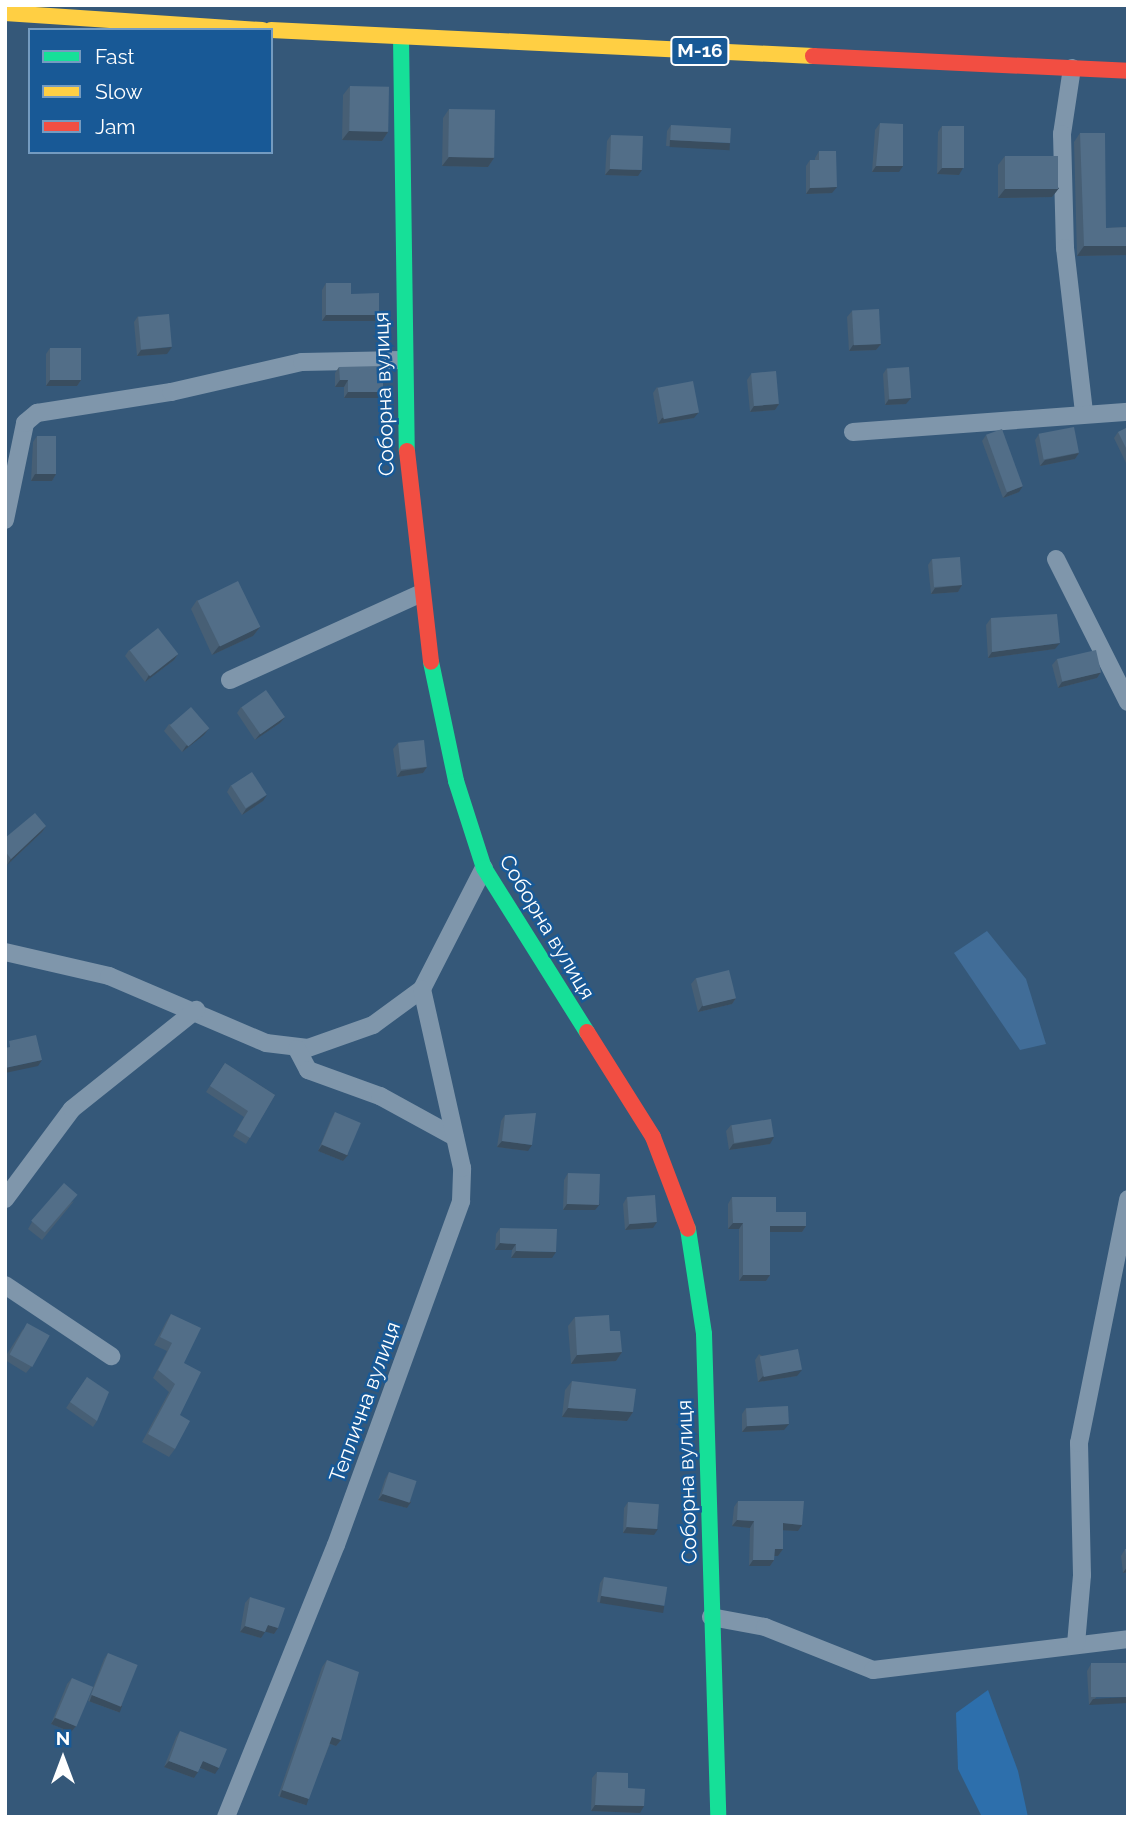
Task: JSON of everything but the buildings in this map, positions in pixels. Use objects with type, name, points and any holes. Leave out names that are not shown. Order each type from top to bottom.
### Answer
[{"type":"main road","points":[[5,13],[232,28]]},
{"type":"main road","name":"М-16","points":[[273,30],[1128,71]]},
{"type":"main road","name":"Соборна вулиця","points":[[401,37],[401,360],[420,594],[445,738],[484,868],[653,1137],[686,1215],[704,1334],[718,1817]]},
{"type":"street","points":[[1072,68],[1062,134],[1065,248],[1084,413]]},
{"type":"street","points":[[5,520],[25,423],[37,413],[171,392],[302,362],[401,360]]},
{"type":"street","points":[[853,432],[1084,413],[1128,412]]},
{"type":"street","points":[[1056,559],[1128,702]]},
{"type":"street","points":[[230,680],[420,594]]},
{"type":"street","points":[[5,952],[109,976],[196,1010],[267,1043],[297,1049],[373,1025],[422,989],[484,868]]},
{"type":"street","name":"Теплична вулиця","points":[[226,1817],[336,1545],[454,1224],[463,1186],[455,1137],[422,989]]},
{"type":"street","points":[[5,1199],[72,1109],[196,1010]]},
{"type":"street","points":[[297,1049],[308,1070],[380,1096],[455,1137]]},
{"type":"street","points":[[1076,1644],[1079,1443],[1128,1199]]},
{"type":"street","points":[[5,1285],[111,1356]]},
{"type":"street","points":[[711,1617],[765,1627],[873,1670],[1128,1639]]},
{"type":"shaded area","points":[[987,931],[1026,979],[1046,1044],[1020,1050],[954,953]]},
{"type":"shaded area","points":[[988,1690],[1018,1771],[1028,1817],[982,1817],[958,1769],[956,1713]]},
{"type":"traffic: fast","points":[[401,37],[407,451]]},
{"type":"traffic: fast","points":[[431,662],[456,781],[484,868],[587,1032]]},
{"type":"traffic: fast","points":[[688,1229],[704,1334],[718,1817]]},
{"type":"traffic: slow","points":[[5,13],[232,28]]},
{"type":"traffic: slow","points":[[273,30],[813,56]]},
{"type":"traffic: jam","points":[[813,56],[1128,71]]},
{"type":"traffic: jam","points":[[407,451],[431,662]]},
{"type":"traffic: jam","points":[[587,1032],[653,1137],[688,1229]]}]
